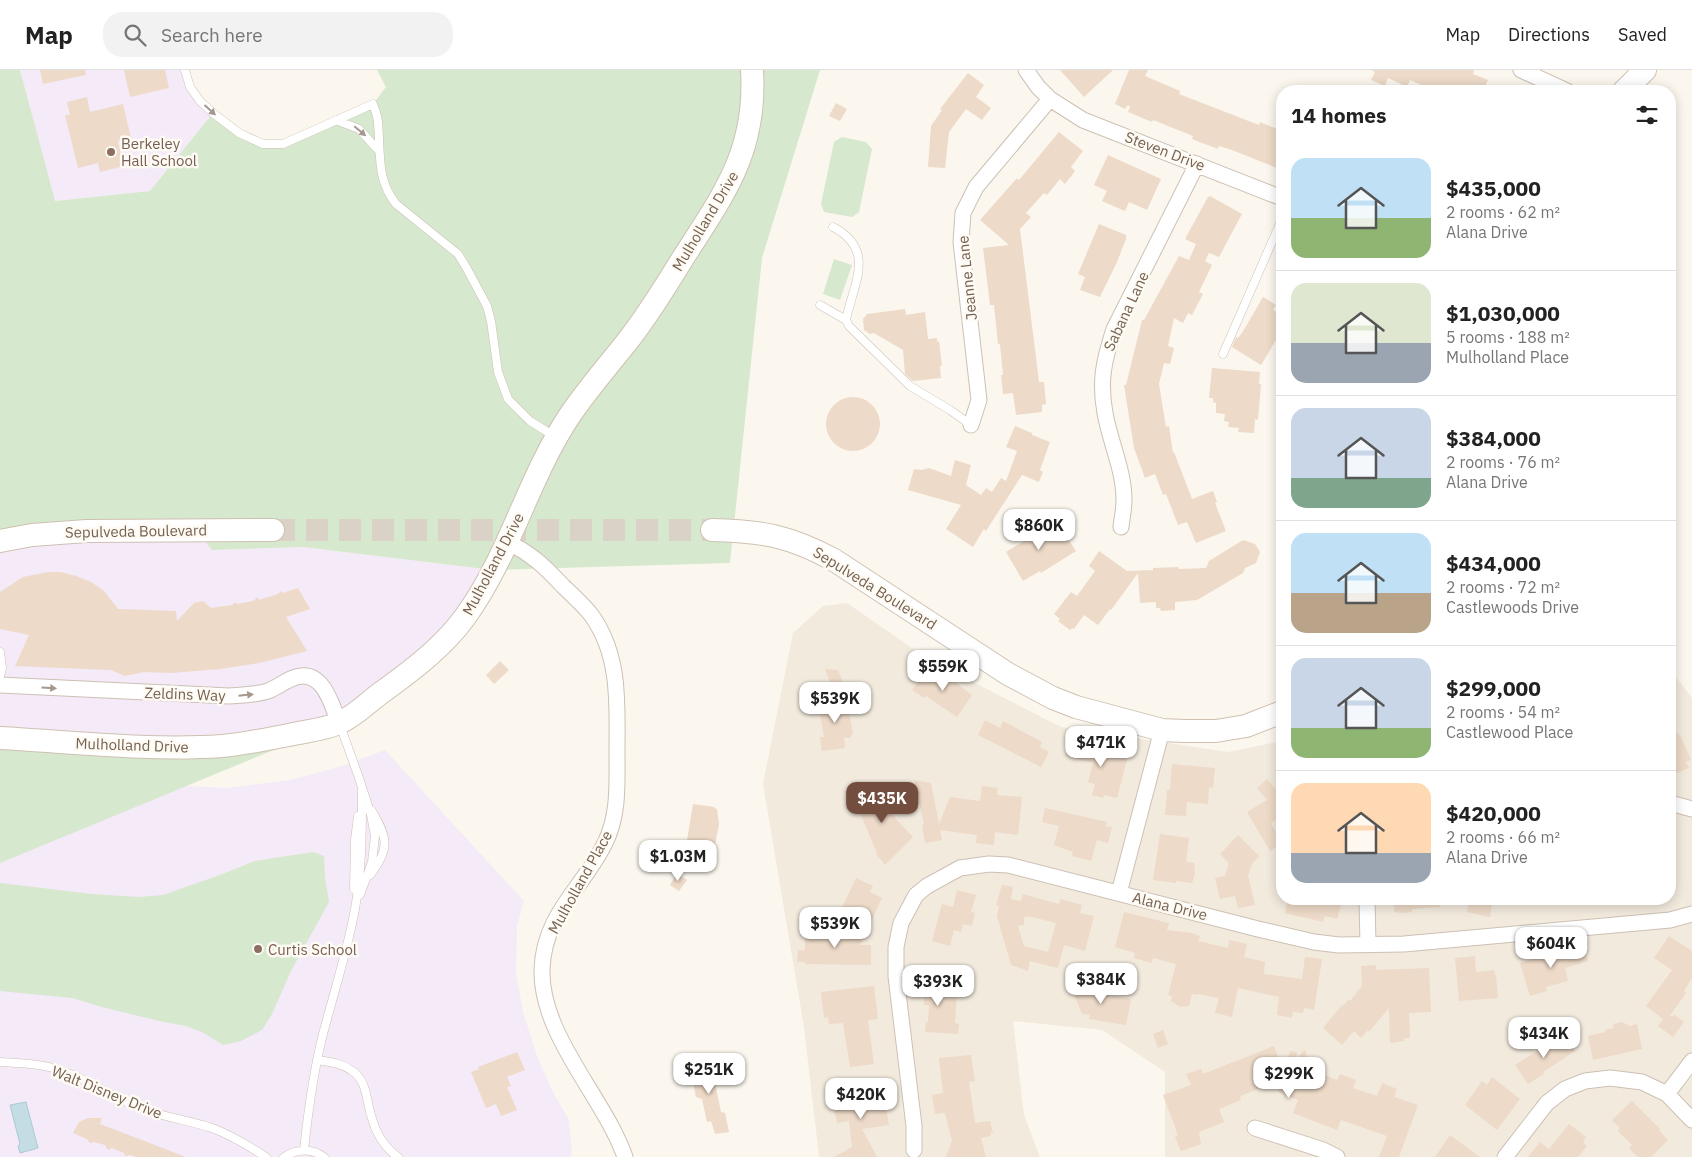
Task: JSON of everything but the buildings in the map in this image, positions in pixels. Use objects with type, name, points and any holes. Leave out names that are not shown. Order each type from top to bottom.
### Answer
[{"type":"main road","name":"Mulholland Drive","points":[[0,738],[160,747],[192,747],[254,742],[340,723],[402,678],[444,641],[479,596],[507,542],[556,438],[583,396],[628,342],[646,316],[725,192],[738,166],[746,141],[751,117],[752,70]]},
{"type":"main road","points":[[1630,85],[1645,70]]},
{"type":"main road","name":"Sepulveda Boulevard","points":[[0,541],[32,535],[87,531],[273,530]]},
{"type":"main road","name":"Sepulveda Boulevard","points":[[712,530],[744,531],[778,536],[814,549],[834,560],[1000,669],[1030,686],[1076,707],[1162,730],[1216,731],[1246,726],[1276,714]]},
{"type":"street","name":"Steven Drive","points":[[1026,70],[1050,99],[1083,120],[1276,196]]},
{"type":"street","points":[[1521,70],[1554,85]]},
{"type":"street","name":"Jeanne Lane","points":[[971,425],[979,400],[961,242],[963,213],[976,187],[1050,99]]},
{"type":"street","name":"Sabana Lane","points":[[1121,527],[1124,502],[1123,480],[1105,413],[1102,376],[1104,357],[1114,329],[1197,164]]},
{"type":"street","name":"Mulholland Place","points":[[507,542],[537,560],[591,615],[603,635],[611,655],[615,673],[617,787],[612,825],[605,843],[559,913],[550,932],[542,969],[543,989],[553,1024],[614,1132],[625,1157]]},
{"type":"street","name":"Zeldins Way","points":[[0,685],[229,696],[268,691],[297,677],[306,676],[316,680],[322,686],[340,723]]},
{"type":"street","points":[[1119,893],[1162,730]]},
{"type":"street","points":[[1676,805],[1692,809]]},
{"type":"street","name":"Alana Drive","points":[[914,1150],[914,1126],[896,976],[896,947],[901,923],[916,895],[927,886],[960,868],[988,864],[1008,865],[1258,930],[1314,942],[1339,945],[1404,944],[1499,937],[1670,920],[1692,914]]},
{"type":"street","points":[[1367,905],[1368,945]]},
{"type":"street","points":[[1667,1094],[1692,1061]]},
{"type":"street","points":[[1505,1157],[1547,1103],[1565,1089],[1585,1081],[1610,1078],[1642,1082],[1667,1094],[1692,1120]]},
{"type":"street","points":[[1254,1128],[1323,1150],[1337,1157]]},
{"type":"lane","points":[[184,70],[190,87],[200,101],[213,113],[239,133],[259,143],[268,145],[283,144],[373,104],[378,121],[381,174],[388,195],[396,204],[458,254],[487,306],[498,372],[508,399],[530,421],[556,438]]},
{"type":"lane","points":[[336,120],[359,129],[379,151]]},
{"type":"lane","points":[[833,227],[850,239],[856,249],[860,268],[846,320]]},
{"type":"lane","points":[[1223,354],[1276,233]]},
{"type":"lane","points":[[820,305],[846,320],[856,335],[910,386],[971,425]]},
{"type":"lane","points":[[0,652],[2,668],[0,676]]},
{"type":"lane","points":[[340,723],[366,801],[375,836],[372,862],[355,907]]},
{"type":"lane","points":[[304,1150],[317,1060],[343,962],[355,907],[361,853],[362,792]]},
{"type":"lane","points":[[317,1060],[340,1064],[360,1077],[365,1088],[375,1129],[384,1143],[398,1157]]},
{"type":"lane","name":"Walt Disney Drive","points":[[0,1062],[53,1068],[135,1106],[221,1132],[266,1157]]},
{"type":"lane","points":[[284,1157],[293,1152],[304,1150],[315,1152],[324,1157]]},
{"type":"shaded area","name":"Berkeley Hall School","points":[[20,70],[185,70],[187,78],[213,113],[150,191],[54,201]]},
{"type":"shaded area","points":[[196,530],[212,550],[303,547],[493,570],[479,596],[339,723],[192,747],[0,738],[0,541]]},
{"type":"shaded area","points":[[847,603],[928,659],[1061,727],[1228,752],[1276,742],[1276,905],[1676,905],[1676,677],[1692,698],[1692,1157],[1165,1157],[1165,1072],[1102,1030],[1013,1021],[1024,1115],[1040,1157],[819,1157],[804,1027],[763,784],[793,633],[823,606]]},
{"type":"shaded area","name":"Curtis School","points":[[385,750],[524,901],[517,926],[516,973],[523,1012],[537,1056],[553,1092],[569,1120],[572,1151],[570,1157],[0,1157],[0,777],[226,788],[290,780],[339,767]]},
{"type":"green space","points":[[0,70],[20,70],[55,201],[150,191],[213,113],[239,133],[278,145],[373,104],[386,87],[377,70],[820,70],[762,258],[730,563],[493,570],[303,547],[212,550],[196,530],[0,541]]},
{"type":"green space","points":[[842,137],[866,142],[872,149],[859,212],[852,217],[824,212],[821,204],[834,142]]},
{"type":"green space","points":[[834,259],[852,265],[840,300],[823,294]]},
{"type":"green space","points":[[339,723],[0,863],[0,738],[160,747]]},
{"type":"green space","points":[[313,852],[324,856],[329,902],[291,971],[272,1014],[262,1030],[241,1041],[223,1045],[202,1032],[186,1026],[102,1007],[72,998],[0,991],[0,883],[92,894],[139,897],[163,895],[255,861]]},
{"type":"water","points":[[26,1102],[38,1148],[20,1153],[18,1146],[20,1144],[10,1105]]},
{"type":"tunnel","points":[[273,530],[712,530]]},
{"type":"place","name":"Berkeley Hall School","points":[[111,152]]},
{"type":"place","name":"Curtis School","points":[[258,949]]}]
